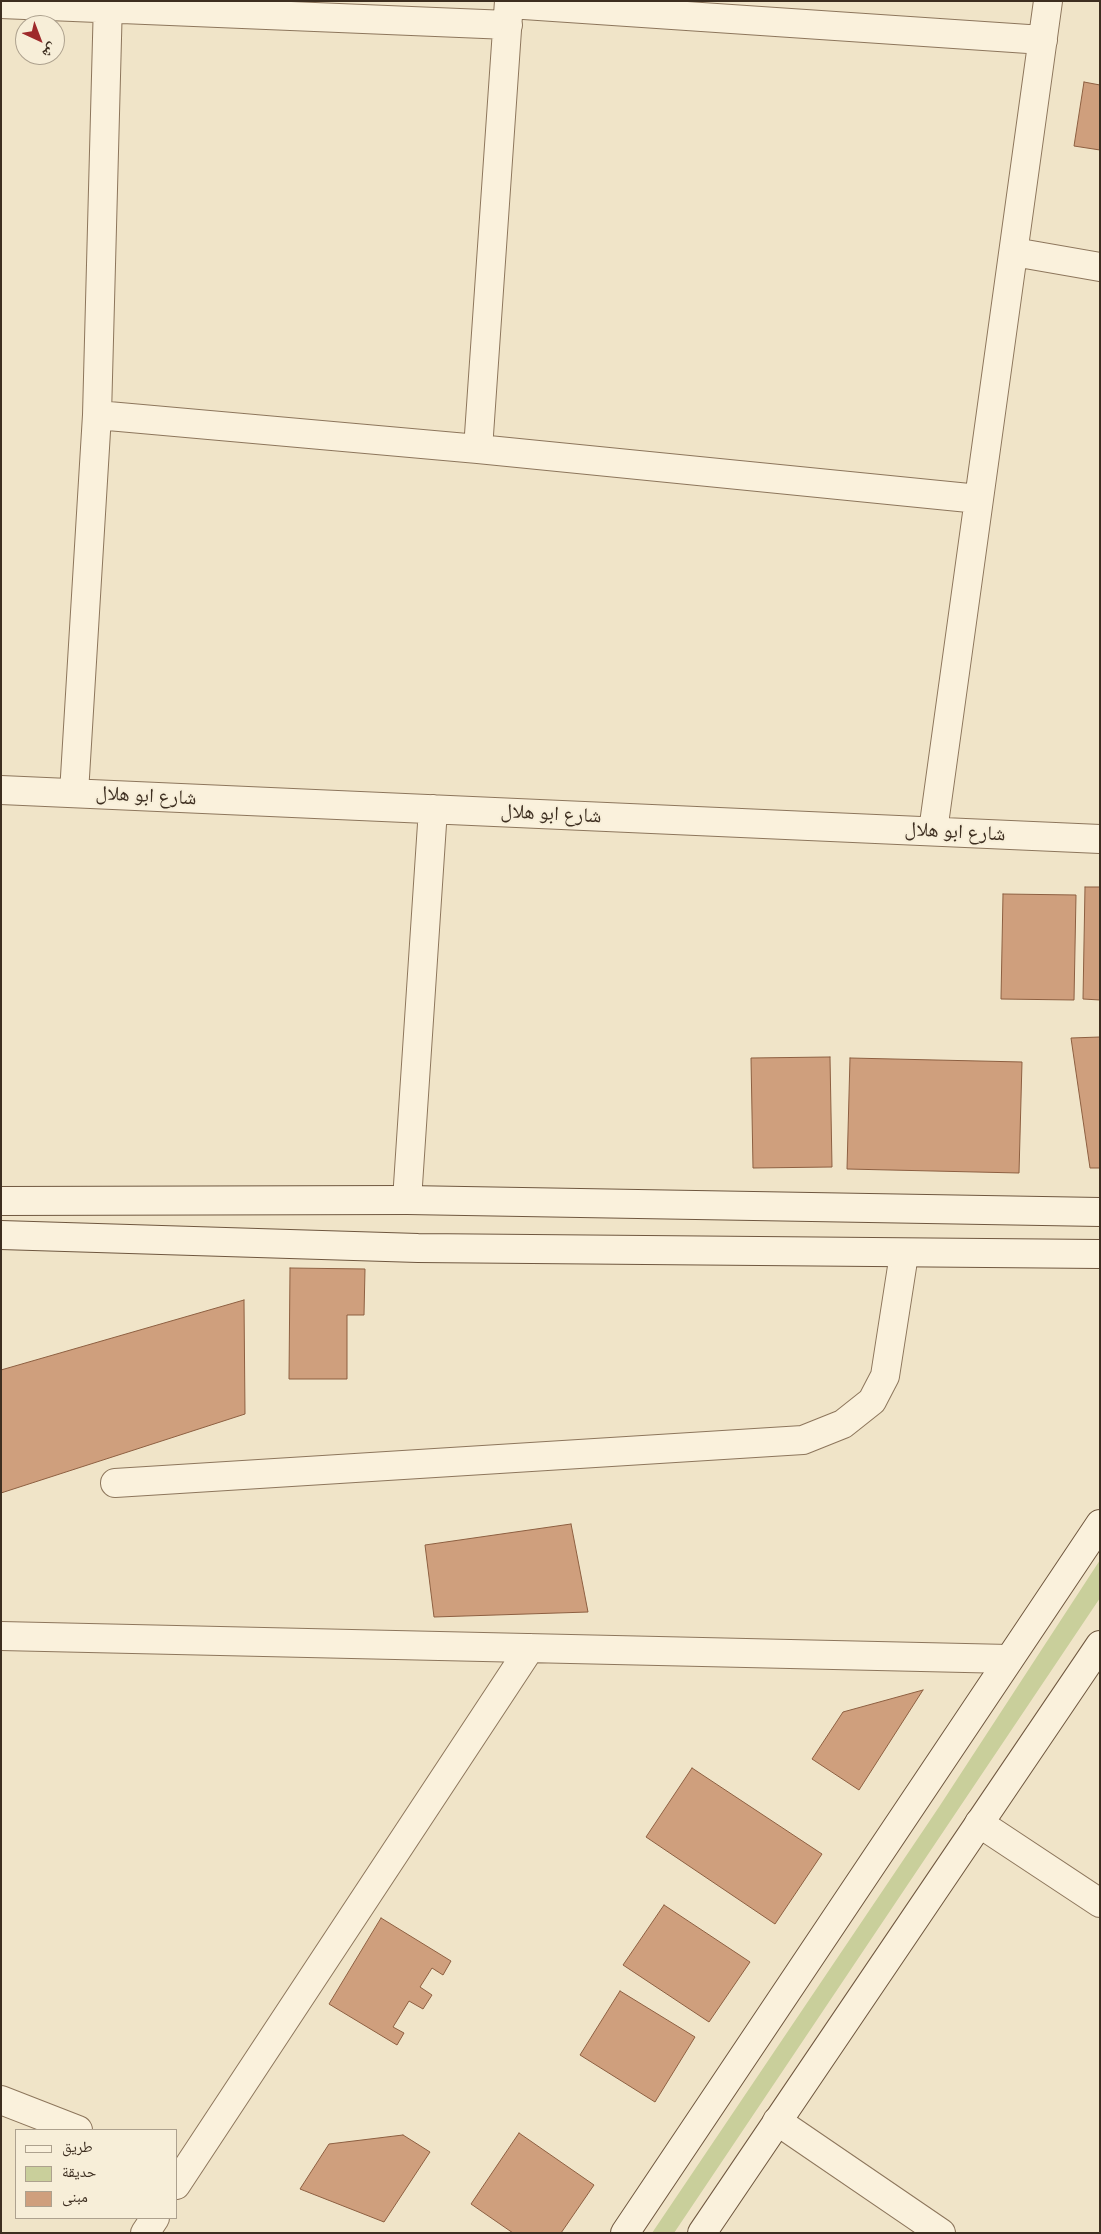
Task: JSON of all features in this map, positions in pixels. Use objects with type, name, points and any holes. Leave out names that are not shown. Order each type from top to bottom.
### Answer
[{"type":"street","points":[[933,831],[1048,1]]},
{"type":"street","points":[[1,4],[509,10],[1043,40]]},
{"type":"street","points":[[74,793],[97,415],[108,5]]},
{"type":"street","points":[[478,448],[509,10]]},
{"type":"street","points":[[1014,252],[1100,267]]},
{"type":"street","points":[[97,415],[478,448],[979,499]]},
{"type":"street","name":"شارع ابو هلال","points":[[1,790],[1100,839]]},
{"type":"street","points":[[407,1200],[433,809]]},
{"type":"street","points":[[1,1201],[407,1200],[1100,1212]]},
{"type":"street","points":[[1,1235],[418,1248],[904,1254],[1100,1254]]},
{"type":"street","points":[[115,1483],[803,1440],[843,1424],[872,1401],[885,1376],[904,1254]]},
{"type":"street","points":[[626,2233],[1100,1524]]},
{"type":"street","points":[[1,1636],[1010,1659]]},
{"type":"street","points":[[702,2233],[1100,1645]]},
{"type":"street","points":[[179,2175],[530,1648]]},
{"type":"street","points":[[979,1823],[1100,1903]]},
{"type":"street","points":[[1,2100],[75,2129]]},
{"type":"street","points":[[777,2121],[941,2233]]},
{"type":"street","points":[[145,2233],[154,2219]]},
{"type":"green space","points":[[1100,1560],[1100,1598],[674,2233],[652,2233],[939,1807]]},
{"type":"building","points":[[1084,82],[1100,85],[1100,150],[1074,146]]},
{"type":"building","points":[[1085,887],[1100,887],[1100,1000],[1083,999]]},
{"type":"building","points":[[1003,894],[1076,895],[1074,1000],[1001,999]]},
{"type":"building","points":[[1100,1037],[1100,1168],[1090,1168],[1071,1038]]},
{"type":"building","points":[[830,1057],[832,1167],[753,1168],[751,1058]]},
{"type":"building","points":[[850,1058],[1022,1062],[1019,1173],[847,1169]]},
{"type":"building","points":[[290,1268],[365,1269],[364,1315],[347,1315],[347,1379],[289,1379]]},
{"type":"building","points":[[244,1300],[245,1414],[1,1493],[1,1370]]},
{"type":"building","points":[[571,1524],[588,1612],[434,1617],[425,1545]]},
{"type":"building","points":[[923,1690],[859,1790],[812,1759],[843,1712]]},
{"type":"building","points":[[692,1768],[822,1854],[775,1924],[646,1837]]},
{"type":"building","points":[[664,1905],[750,1962],[709,2022],[623,1965]]},
{"type":"building","points":[[381,1918],[451,1961],[443,1975],[432,1968],[420,1987],[432,1995],[423,2009],[409,2001],[393,2027],[404,2033],[397,2045],[329,2004]]},
{"type":"building","points":[[620,1991],[695,2037],[655,2102],[580,2055]]},
{"type":"building","points":[[519,2133],[594,2185],[561,2233],[513,2233],[471,2204]]},
{"type":"building","points":[[403,2135],[430,2152],[384,2222],[300,2189],[329,2144]]}]
